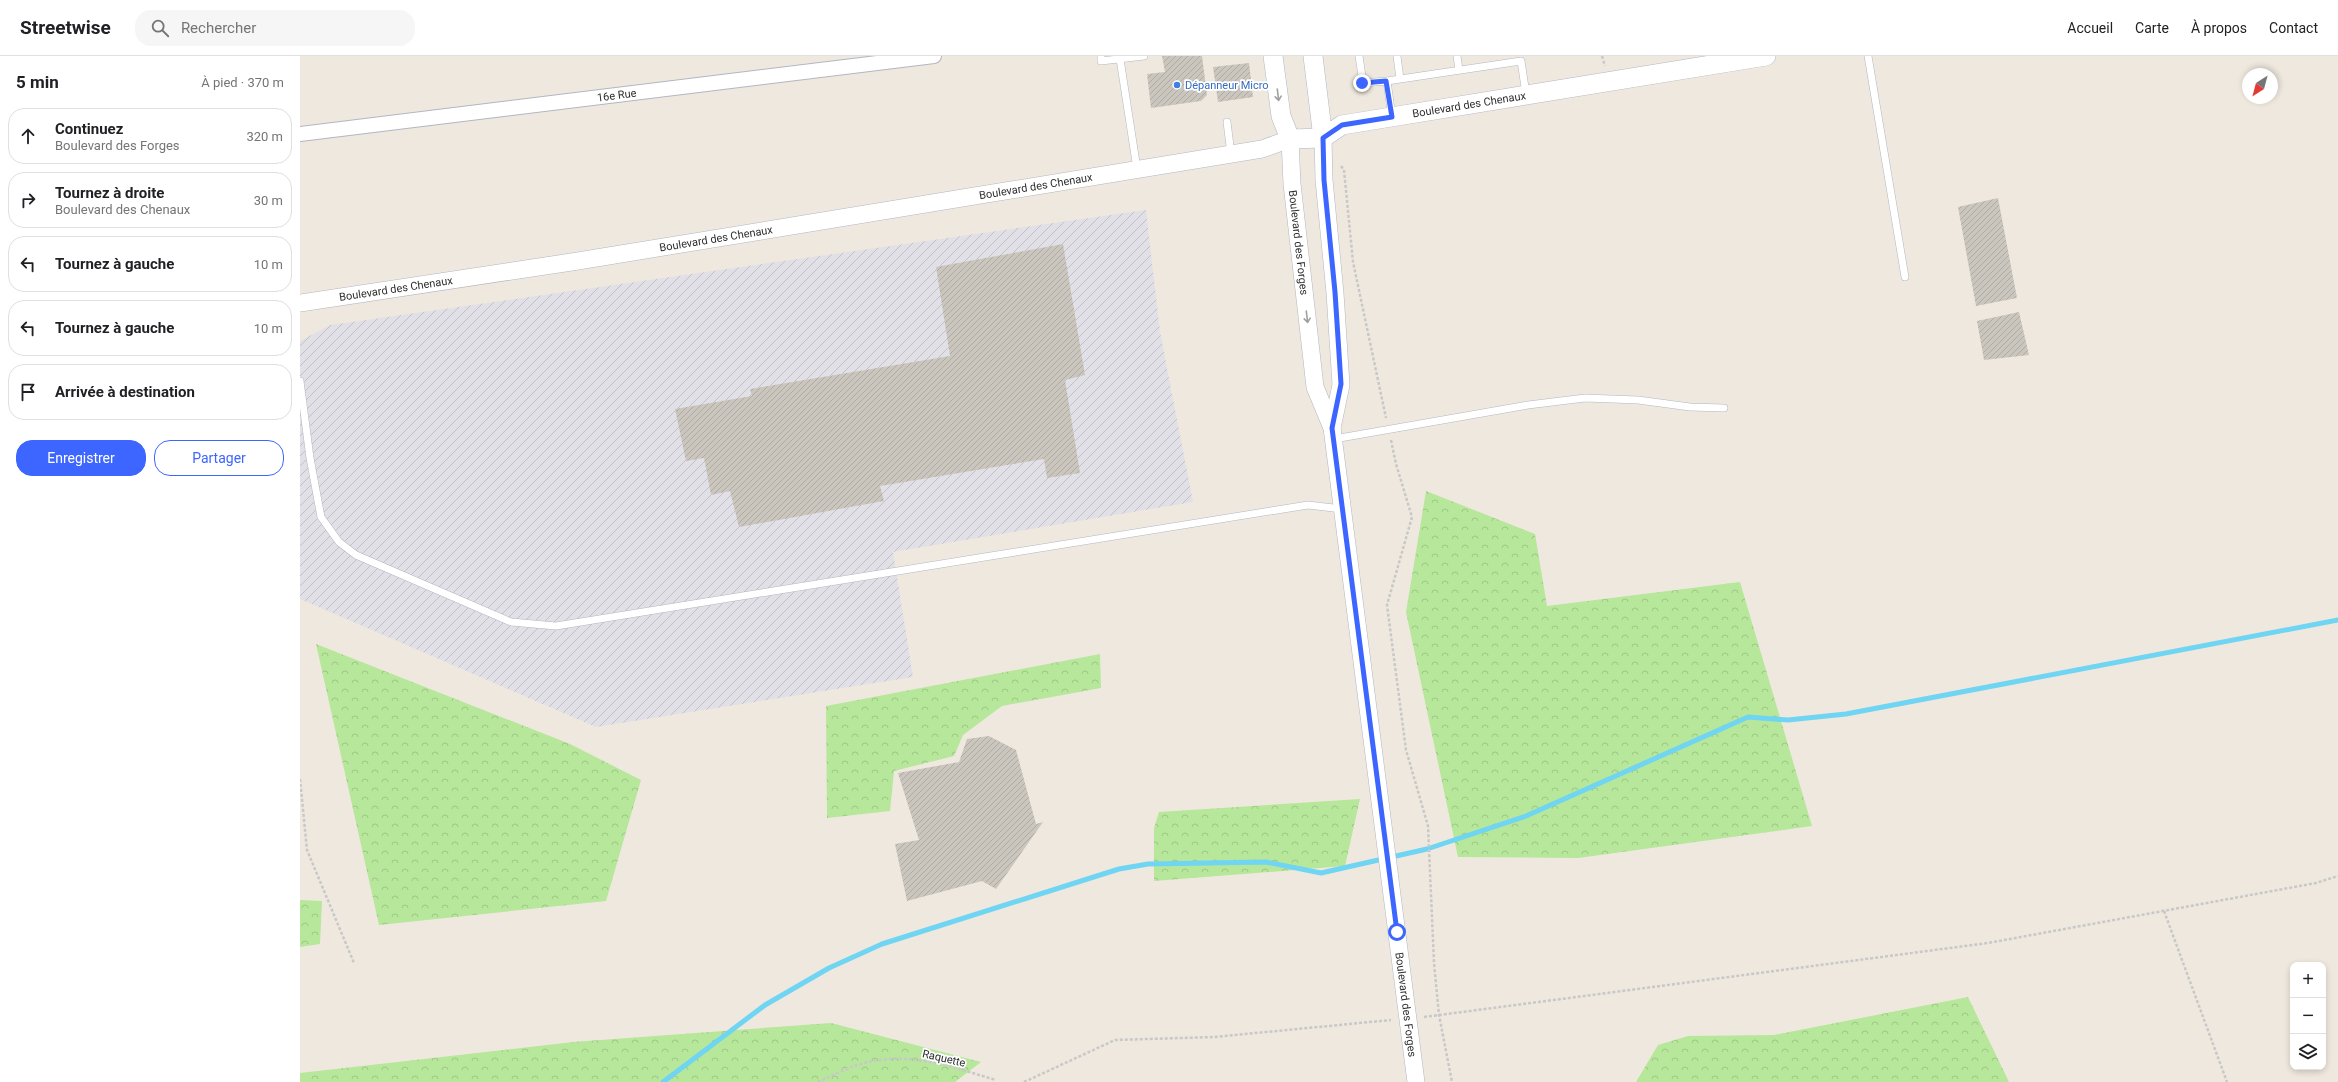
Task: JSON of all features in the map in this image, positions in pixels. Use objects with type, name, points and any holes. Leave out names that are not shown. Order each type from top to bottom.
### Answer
[{"type":"main road","name":"Boulevard des Forges","points":[[1273,56],[1281,116],[1290,139]]},
{"type":"main road","name":"Boulevard des Forges","points":[[1313,56],[1323,138]]},
{"type":"main road","name":"Boulevard des Chenaux","points":[[1290,139],[1323,138],[1342,125],[1766,56]]},
{"type":"street","name":"16e Rue","points":[[300,134],[870,60],[934,56]]},
{"type":"street","name":"Boulevard des Forges","points":[[1323,138],[1324,180],[1335,292],[1341,384],[1333,433]]},
{"type":"street","name":"Boulevard des Chenaux","points":[[300,303],[586,259],[1137,170],[1262,149],[1290,139]]},
{"type":"street","name":"Boulevard des Forges","points":[[1290,139],[1292,184],[1315,387],[1333,433],[1416,1082]]},
{"type":"lane","points":[[1101,56],[1101,61],[1144,56]]},
{"type":"lane","points":[[1359,56],[1362,83],[1386,81],[1459,70],[1520,58],[1527,96]]},
{"type":"lane","points":[[1397,56],[1400,79]]},
{"type":"lane","points":[[1457,56],[1459,70]]},
{"type":"lane","points":[[1868,56],[1905,277]]},
{"type":"lane","points":[[1120,59],[1137,170]]},
{"type":"lane","points":[[1386,81],[1392,117]]},
{"type":"lane","points":[[1227,122],[1231,154]]},
{"type":"lane","points":[[300,381],[310,458],[321,517],[339,542],[356,555],[511,622],[556,626],[1308,505],[1342,509]]},
{"type":"lane","points":[[1333,433],[1388,429],[1528,405],[1586,398],[1638,400],[1690,407],[1724,408]]},
{"type":"path","points":[[1340,164],[1344,170],[1353,262],[1396,464],[1412,517],[1387,605],[1406,750],[1428,826],[1434,963],[1439,1015],[1452,1082]]},
{"type":"path","points":[[300,779],[307,850],[354,963]]},
{"type":"path","points":[[1024,1082],[1115,1040],[1214,1037],[1439,1015],[1988,943],[2316,883],[2338,876]]},
{"type":"path","points":[[2164,911],[2226,1082]]},
{"type":"path","name":"Raquette","points":[[818,1082],[861,1064],[898,1058],[931,1061],[996,1080]]},
{"type":"shaded area","points":[[1146,210],[1160,332],[1193,502],[893,552],[913,677],[596,727],[300,599],[300,341],[330,325]]},
{"type":"green space","points":[[1426,491],[1535,534],[1547,606],[1740,582],[1812,826],[1578,858],[1458,857],[1406,612]]},
{"type":"green space","points":[[316,644],[570,744],[641,780],[606,901],[379,925]]},
{"type":"green space","points":[[1100,654],[1101,688],[1002,706],[963,735],[954,756],[894,771],[890,811],[827,818],[826,706]]},
{"type":"green space","points":[[1360,799],[1345,866],[1154,881],[1154,828],[1159,812]]},
{"type":"green space","points":[[300,900],[322,901],[320,944],[300,947]]},
{"type":"green space","points":[[1968,997],[2009,1082],[1636,1082],[1658,1045],[1688,1036],[1774,1035]]},
{"type":"green space","points":[[831,1023],[981,1062],[955,1082],[300,1082],[300,1073],[573,1042]]},
{"type":"building","name":"Dépanneur Micro","points":[[1162,56],[1202,56],[1207,95],[1201,101],[1151,108],[1147,74],[1165,72]]},
{"type":"building","points":[[1249,63],[1253,97],[1218,102],[1213,67]]},
{"type":"building","points":[[1998,198],[2017,298],[1976,306],[1958,207]]},
{"type":"building","points":[[1063,244],[1085,375],[1065,380],[1080,473],[1047,478],[1044,459],[880,486],[884,501],[739,527],[730,491],[711,495],[704,458],[686,461],[675,409],[752,396],[750,389],[950,356],[936,267]]},
{"type":"building","points":[[2019,312],[2029,355],[1984,360],[1977,321]]},
{"type":"building","points":[[989,736],[1016,750],[1036,824],[1043,822],[996,889],[982,881],[907,901],[895,844],[919,840],[898,773],[959,762],[967,739]]},
{"type":"waterway","points":[[663,1082],[765,1005],[829,968],[882,944],[1119,869],[1148,864],[1266,862],[1321,873],[1427,849],[1526,816],[1748,717],[1788,720],[1846,714],[2338,620]]},
{"type":"place","name":"Dépanneur Micro","points":[[1177,85]]},
{"type":"route","points":[[1362,83],[1386,81],[1392,117],[1342,125],[1323,138],[1324,180],[1335,292],[1341,384],[1332,428],[1347,554],[1397,932]]}]
